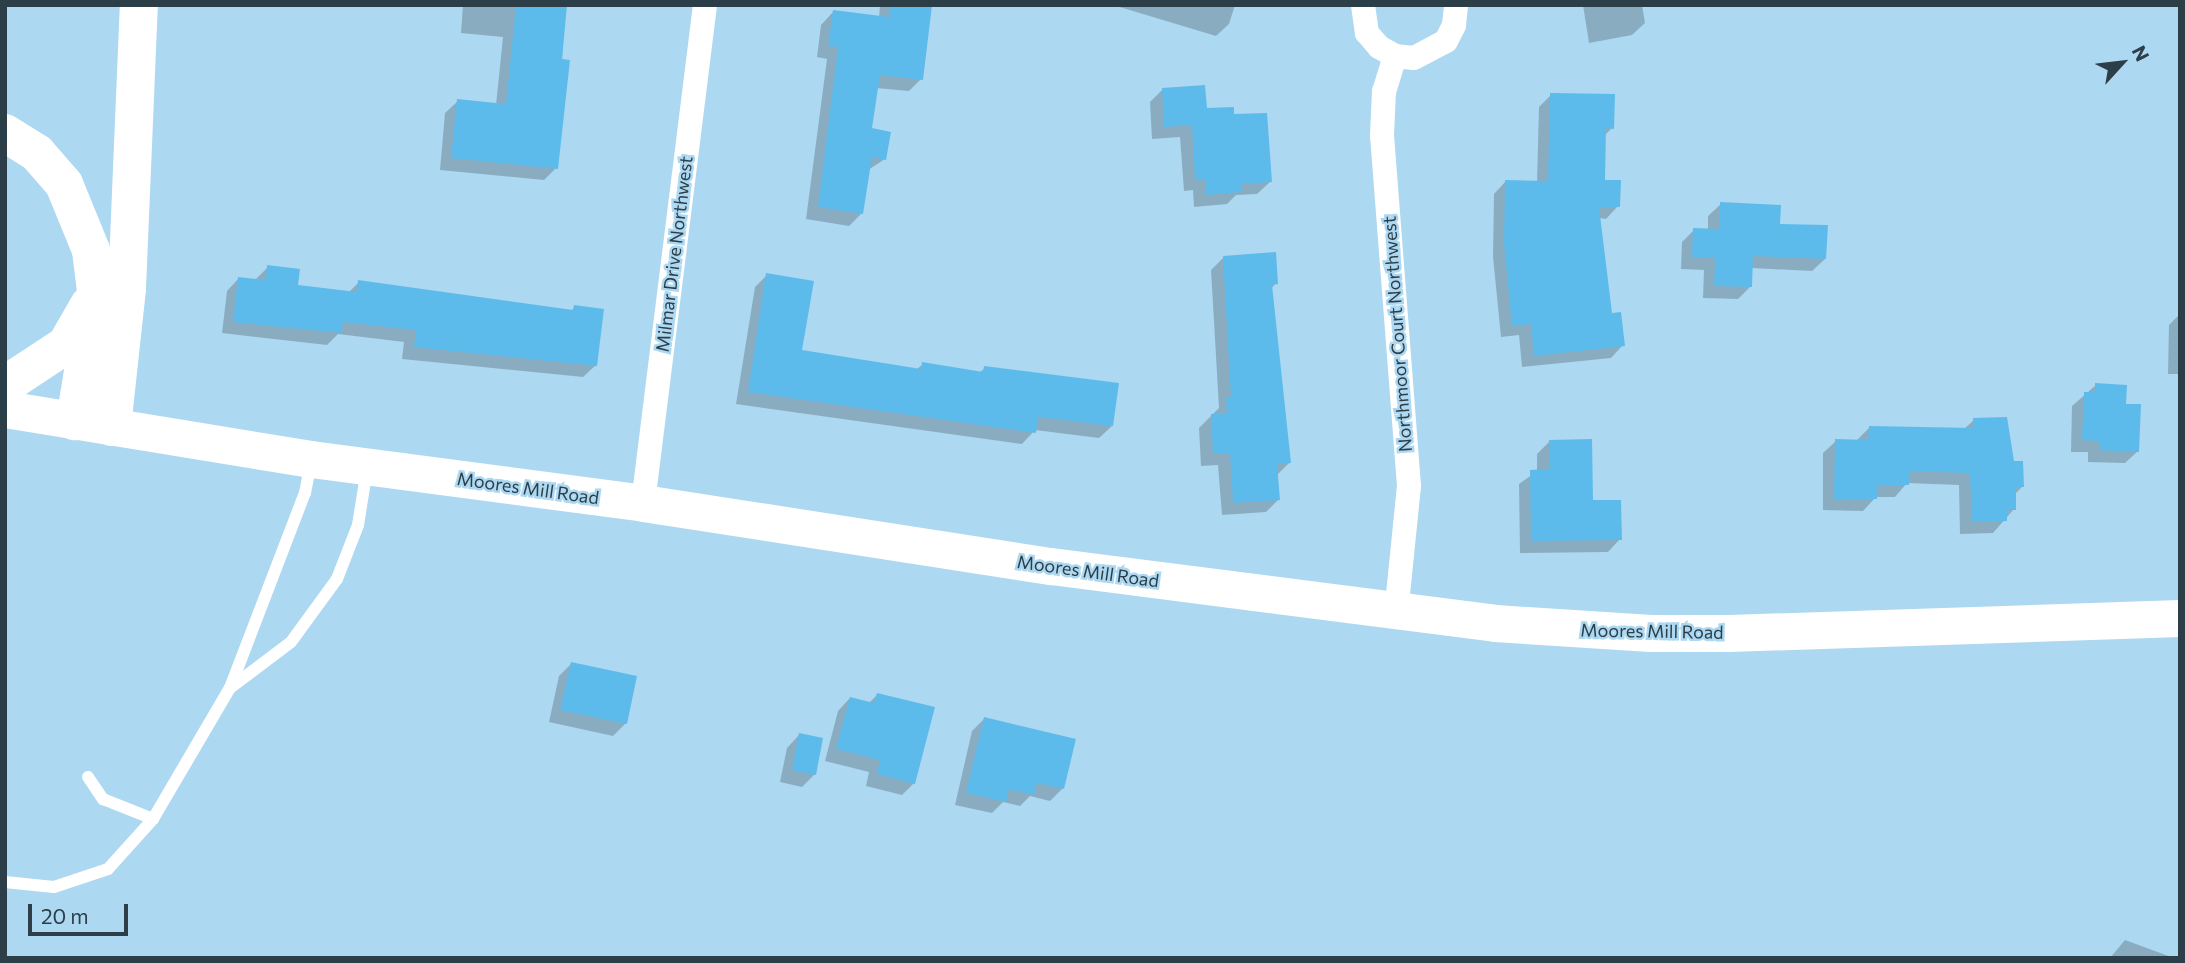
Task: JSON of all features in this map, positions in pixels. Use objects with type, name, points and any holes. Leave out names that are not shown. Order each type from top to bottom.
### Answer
[{"type":"highway","points":[[112,426],[127,288],[139,5]]},
{"type":"highway","points":[[5,133],[37,153],[64,184],[91,250],[96,291],[75,421]]},
{"type":"highway","points":[[5,385],[50,359],[66,345],[96,291]]},
{"type":"street","name":"Milmar Drive Northwest","points":[[643,503],[705,5]]},
{"type":"street","points":[[1363,5],[1367,33],[1395,56],[1422,55],[1446,41],[1454,25],[1456,5]]},
{"type":"street","name":"Northmoor Court Northwest","points":[[1395,56],[1384,91],[1382,135],[1409,486],[1396,613]]},
{"type":"street","name":"Moores Mill Road","points":[[5,409],[312,459],[643,503],[1396,613],[1651,633],[2180,618]]},
{"type":"lane","points":[[5,883],[54,887],[108,869],[153,819],[230,688],[305,493],[312,459]]},
{"type":"lane","points":[[230,688],[291,642],[337,579],[358,525],[368,467]]},
{"type":"lane","points":[[88,777],[103,799],[153,819]]},
{"type":"building","points":[[516,5],[567,5],[562,59],[570,60],[558,169],[451,158],[457,99],[506,104]]},
{"type":"building","points":[[890,5],[932,5],[923,80],[880,75],[872,128],[891,132],[886,160],[872,157],[863,214],[818,207],[838,47],[828,46],[833,10],[889,17]]},
{"type":"building","points":[[1205,85],[1207,108],[1234,107],[1234,114],[1267,113],[1272,182],[1241,184],[1241,192],[1206,195],[1205,179],[1195,180],[1192,125],[1164,127],[1162,88]]},
{"type":"building","points":[[1550,93],[1615,94],[1614,129],[1606,128],[1605,180],[1621,180],[1620,207],[1599,207],[1612,313],[1621,312],[1625,346],[1534,356],[1531,324],[1512,326],[1504,244],[1505,180],[1548,181]]},
{"type":"building","points":[[1720,202],[1781,205],[1780,224],[1828,225],[1826,259],[1753,256],[1752,287],[1714,286],[1715,258],[1692,258],[1693,228],[1719,229]]},
{"type":"building","points":[[1276,252],[1278,284],[1272,285],[1291,463],[1277,464],[1280,500],[1233,503],[1230,453],[1213,454],[1211,414],[1227,413],[1226,398],[1231,398],[1223,256]]},
{"type":"building","points":[[267,265],[300,269],[298,285],[357,292],[358,280],[573,310],[574,305],[604,309],[597,366],[414,347],[416,330],[343,322],[341,333],[233,322],[238,277],[266,280]]},
{"type":"building","points":[[766,273],[814,281],[802,350],[921,369],[922,362],[983,372],[984,366],[1119,383],[1113,426],[1038,417],[1036,433],[748,392]]},
{"type":"building","points":[[2095,383],[2127,385],[2126,404],[2141,404],[2139,452],[2099,450],[2099,441],[2082,440],[2084,392],[2095,392]]},
{"type":"building","points":[[2007,417],[2014,461],[2023,461],[2024,487],[2016,487],[2016,510],[2007,510],[2007,521],[1972,522],[1970,473],[1909,471],[1909,485],[1877,485],[1877,499],[1834,499],[1835,439],[1868,440],[1869,426],[1973,428],[1973,418]]},
{"type":"building","points":[[1592,439],[1593,500],[1621,500],[1622,540],[1531,541],[1530,470],[1549,469],[1549,440]]},
{"type":"building","points":[[571,662],[637,676],[627,724],[560,710]]},
{"type":"building","points":[[877,693],[935,707],[915,784],[877,774],[880,760],[836,749],[850,697],[874,703]]},
{"type":"building","points":[[984,717],[1076,739],[1064,789],[1037,783],[1034,795],[1009,789],[1006,802],[966,793]]},
{"type":"building","points":[[799,733],[823,738],[816,775],[792,770]]}]
